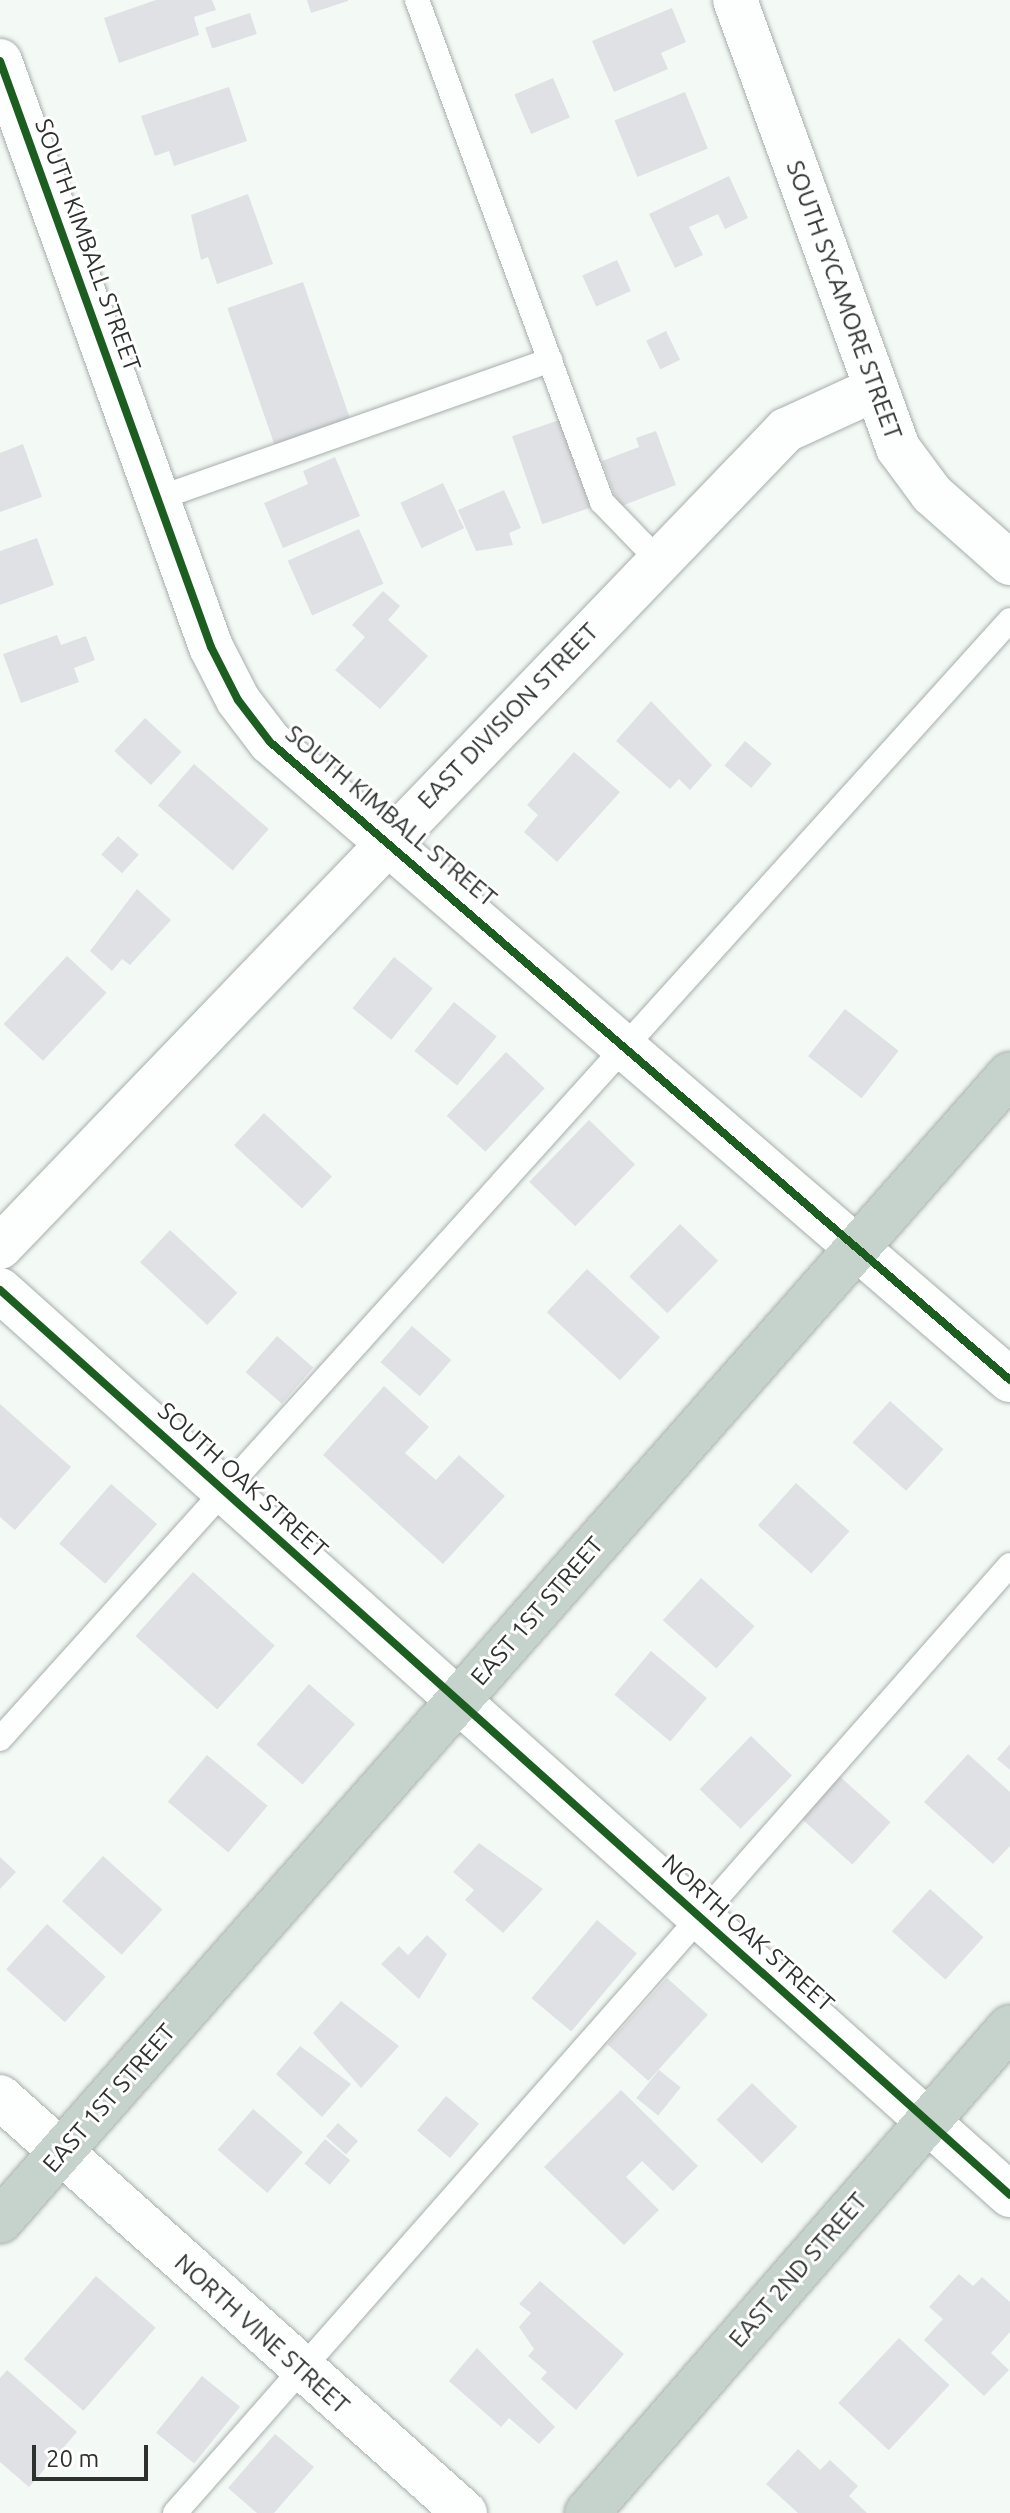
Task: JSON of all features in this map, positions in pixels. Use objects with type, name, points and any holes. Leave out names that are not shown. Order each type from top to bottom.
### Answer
[{"type":"highway","name":"EAST 1ST STREET","points":[[0,2221],[1010,1074]]},
{"type":"highway","name":"EAST 2ND STREET","points":[[587,2513],[1010,2027]]},
{"type":"street","name":"SOUTH SYCAMORE STREET","points":[[735,0],[873,390],[913,472],[1010,563]]},
{"type":"street","name":"SOUTH KIMBALL STREET","points":[[0,61],[159,498],[238,700],[270,742],[390,839],[859,1245],[1010,1380]]},
{"type":"street","name":"EAST DIVISION STREET","points":[[0,1247],[786,430],[873,390]]},
{"type":"street","name":"SOUTH OAK STREET","points":[[0,1290],[458,1701]]},
{"type":"street","name":"NORTH OAK STREET","points":[[458,1701],[1010,2195]]},
{"type":"street","name":"NORTH VINE STREET","points":[[0,2097],[465,2513]]},
{"type":"lane","points":[[417,0],[602,502],[658,560]]},
{"type":"lane","points":[[159,498],[550,360]]},
{"type":"lane","points":[[0,1739],[1010,620]]},
{"type":"lane","points":[[175,2513],[303,2371],[697,1915],[1010,1565]]},
{"type":"building","points":[[156,0],[212,0],[216,10],[194,17],[199,35],[119,63],[104,18]]},
{"type":"building","points":[[307,0],[348,0],[348,1],[311,13]]},
{"type":"building","points":[[672,8],[686,42],[661,53],[668,69],[614,92],[592,41]]},
{"type":"building","points":[[250,13],[257,34],[212,48],[205,28]]},
{"type":"building","points":[[553,78],[570,118],[531,134],[514,94]]},
{"type":"building","points":[[229,87],[247,141],[174,166],[169,151],[155,156],[141,116]]},
{"type":"building","points":[[685,92],[708,149],[637,177],[615,120]]},
{"type":"building","points":[[729,176],[748,218],[725,229],[718,214],[689,227],[703,255],[675,268],[649,214]]},
{"type":"building","points":[[248,194],[273,264],[217,284],[208,257],[201,260],[191,215]]},
{"type":"building","points":[[617,260],[631,291],[596,307],[582,275]]},
{"type":"building","points":[[303,282],[351,422],[276,448],[227,308]]},
{"type":"building","points":[[666,331],[680,360],[660,369],[646,341]]},
{"type":"building","points":[[565,418],[595,506],[542,524],[512,436]]},
{"type":"building","points":[[656,431],[676,485],[619,507],[602,461],[639,447],[636,438]]},
{"type":"building","points":[[23,444],[42,497],[0,512],[0,453]]},
{"type":"building","points":[[335,457],[360,516],[283,548],[264,503],[308,484],[303,471]]},
{"type":"building","points":[[443,483],[464,528],[422,548],[400,503]]},
{"type":"building","points":[[504,490],[521,528],[509,533],[513,545],[476,551],[458,510]]},
{"type":"building","points":[[359,529],[383,584],[312,616],[288,561]]},
{"type":"building","points":[[37,538],[54,585],[0,605],[0,551]]},
{"type":"building","points":[[383,591],[400,606],[388,620],[428,656],[380,709],[335,670],[365,637],[352,625]]},
{"type":"building","points":[[57,635],[61,645],[86,636],[95,660],[74,668],[79,682],[21,703],[3,654]]},
{"type":"building","points":[[651,701],[712,765],[690,790],[679,779],[670,789],[616,741]]},
{"type":"building","points":[[145,718],[182,752],[151,785],[114,751]]},
{"type":"building","points":[[745,741],[772,763],[751,788],[724,766]]},
{"type":"building","points":[[574,752],[620,792],[557,862],[524,832],[538,815],[527,805]]},
{"type":"building","points":[[194,764],[269,829],[233,870],[158,806]]},
{"type":"building","points":[[118,836],[139,855],[122,873],[101,855]]},
{"type":"building","points":[[137,889],[171,920],[130,965],[122,959],[112,971],[90,951]]},
{"type":"building","points":[[67,956],[106,993],[43,1061],[4,1024]]},
{"type":"building","points":[[394,957],[433,988],[391,1040],[352,1008]]},
{"type":"building","points":[[454,1002],[497,1037],[457,1086],[414,1051]]},
{"type":"building","points":[[845,1009],[899,1051],[862,1098],[808,1056]]},
{"type":"building","points":[[506,1052],[545,1088],[485,1152],[447,1116]]},
{"type":"building","points":[[264,1113],[332,1176],[302,1209],[234,1145]]},
{"type":"building","points":[[589,1120],[635,1164],[575,1226],[529,1182]]},
{"type":"building","points":[[680,1224],[718,1261],[667,1313],[629,1277]]},
{"type":"building","points":[[170,1230],[237,1293],[207,1325],[140,1262]]},
{"type":"building","points":[[587,1269],[660,1337],[620,1380],[547,1312]]},
{"type":"building","points":[[412,1326],[451,1360],[420,1396],[381,1362]]},
{"type":"building","points":[[277,1336],[313,1367],[282,1404],[246,1372]]},
{"type":"building","points":[[384,1386],[429,1427],[405,1453],[436,1480],[459,1455],[505,1496],[443,1564],[323,1455]]},
{"type":"building","points":[[890,1401],[944,1449],[906,1491],[853,1443]]},
{"type":"building","points":[[0,1404],[71,1467],[15,1530],[0,1517]]},
{"type":"building","points":[[796,1483],[850,1531],[811,1574],[758,1525]]},
{"type":"building","points":[[111,1484],[157,1524],[105,1584],[59,1544]]},
{"type":"building","points":[[193,1572],[275,1646],[217,1710],[135,1636]]},
{"type":"building","points":[[701,1578],[755,1626],[716,1669],[663,1620]]},
{"type":"building","points":[[651,1651],[707,1698],[670,1742],[614,1695]]},
{"type":"building","points":[[309,1684],[355,1724],[303,1784],[257,1744]]},
{"type":"building","points":[[751,1736],[792,1776],[741,1829],[700,1789]]},
{"type":"building","points":[[1010,1744],[1010,1770],[997,1759]]},
{"type":"building","points":[[968,1754],[1010,1792],[1010,1846],[993,1864],[924,1802]]},
{"type":"building","points":[[207,1755],[268,1806],[228,1853],[168,1802]]},
{"type":"building","points":[[837,1774],[891,1822],[852,1865],[799,1816]]},
{"type":"building","points":[[479,1843],[543,1889],[503,1933],[465,1900],[474,1890],[453,1872]]},
{"type":"building","points":[[103,1856],[162,1910],[122,1955],[62,1901]]},
{"type":"building","points":[[0,1857],[16,1872],[0,1889]]},
{"type":"building","points":[[930,1889],[984,1937],[945,1980],[892,1931]]},
{"type":"building","points":[[597,1920],[637,1953],[571,2032],[531,1998]]},
{"type":"building","points":[[47,1924],[106,1977],[65,2022],[6,1969]]},
{"type":"building","points":[[427,1935],[447,1954],[419,1999],[381,1964],[399,1946],[408,1955]]},
{"type":"building","points":[[667,1978],[708,2015],[648,2081],[607,2044]]},
{"type":"building","points":[[341,2001],[399,2046],[361,2088],[313,2033]]},
{"type":"building","points":[[300,2046],[351,2084],[322,2117],[276,2074]]},
{"type":"building","points":[[659,2070],[681,2088],[658,2116],[636,2098]]},
{"type":"building","points":[[752,2083],[797,2127],[762,2163],[717,2120]]},
{"type":"building","points":[[621,2090],[698,2166],[673,2191],[642,2161],[626,2177],[659,2210],[624,2245],[544,2167]]},
{"type":"building","points":[[446,2096],[479,2124],[450,2158],[417,2130]]},
{"type":"building","points":[[253,2109],[303,2152],[267,2193],[218,2150]]},
{"type":"building","points":[[338,2123],[358,2141],[346,2154],[326,2136]]},
{"type":"building","points":[[325,2139],[350,2160],[330,2185],[304,2164]]},
{"type":"building","points":[[959,2274],[973,2286],[982,2277],[1010,2302],[1010,2332],[991,2353],[1009,2370],[984,2396],[924,2340],[943,2319],[929,2307]]},
{"type":"building","points":[[96,2276],[156,2328],[83,2411],[24,2359]]},
{"type":"building","points":[[540,2281],[624,2354],[576,2410],[541,2379],[547,2372],[528,2356],[534,2349],[519,2327],[531,2313],[519,2304]]},
{"type":"building","points":[[899,2338],[949,2385],[889,2450],[838,2403]]},
{"type":"building","points":[[477,2348],[555,2427],[539,2444],[509,2418],[501,2427],[449,2381]]},
{"type":"building","points":[[7,2370],[77,2432],[29,2487],[0,2462],[0,2378]]},
{"type":"building","points":[[202,2376],[240,2407],[194,2464],[156,2433]]},
{"type":"building","points":[[275,2434],[314,2467],[274,2513],[257,2513],[228,2488]]},
{"type":"building","points":[[798,2449],[820,2470],[830,2460],[858,2486],[849,2496],[867,2513],[798,2513],[766,2484]]},
{"type":"cycle path","points":[[0,61],[211,647],[238,700],[270,742],[1010,1380]]},
{"type":"cycle path","points":[[0,1290],[1010,2195]]}]
